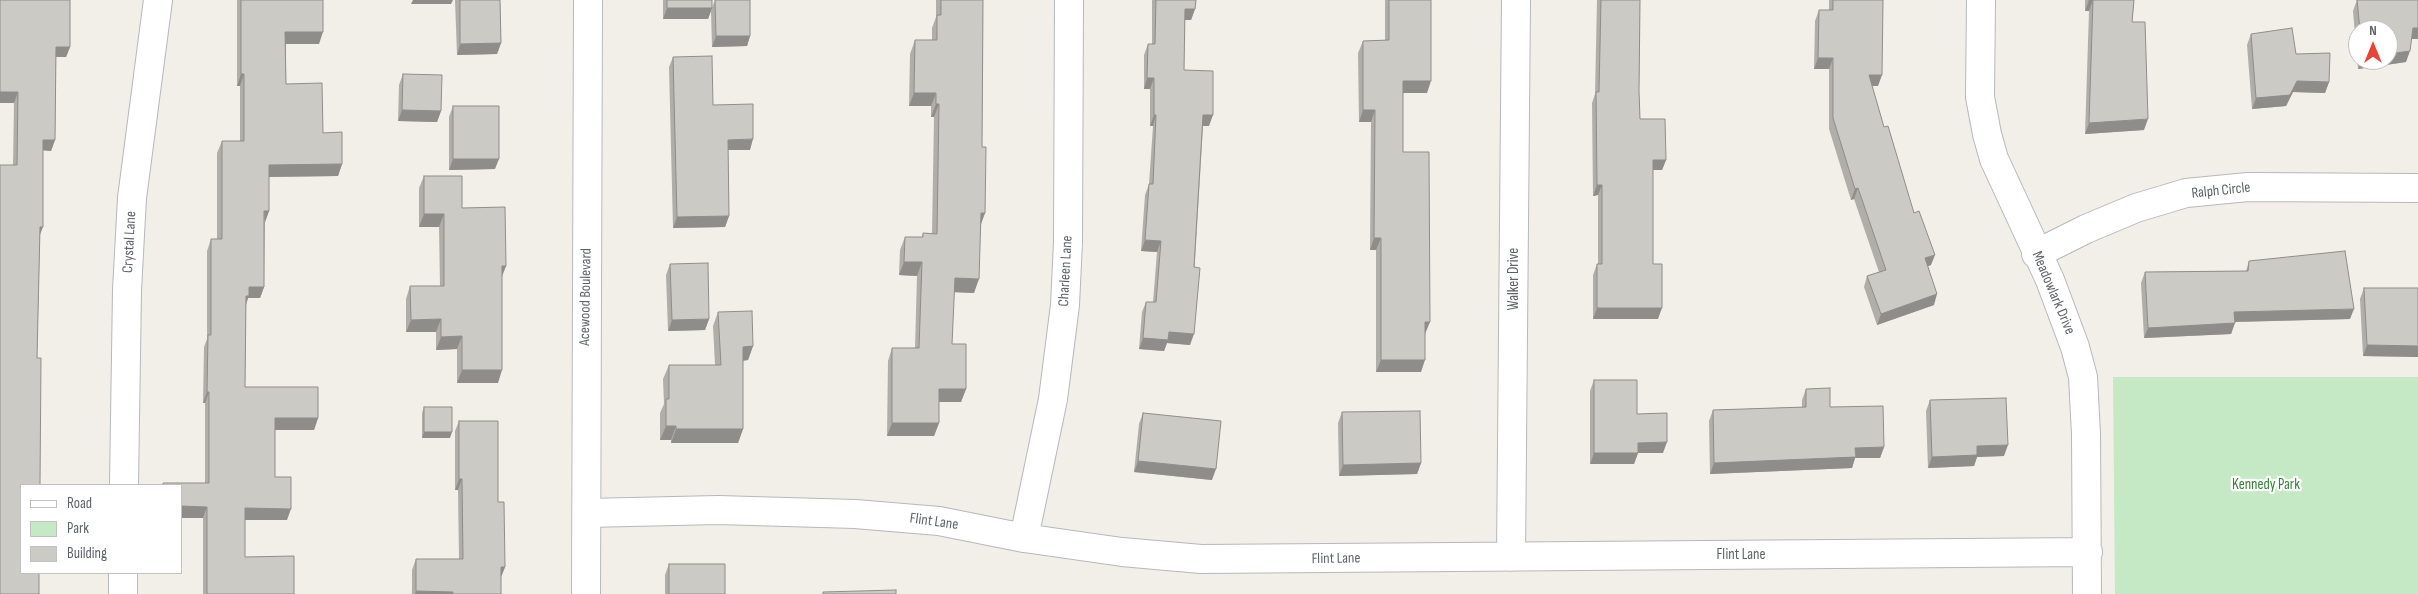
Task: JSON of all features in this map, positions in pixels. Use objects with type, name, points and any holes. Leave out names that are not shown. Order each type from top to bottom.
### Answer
[{"type":"street","name":"Crystal Lane","points":[[124,484],[127,290],[132,207],[158,0]]},
{"type":"street","name":"Acewood Boulevard","points":[[586,594],[588,513],[585,402],[588,0]]},
{"type":"street","name":"Charleen Lane","points":[[1024,538],[1053,399],[1065,305],[1068,242],[1068,0]]},
{"type":"street","name":"Walker Drive","points":[[1511,557],[1516,0]]},
{"type":"street","name":"Meadowlark Drive","points":[[1981,0],[1980,97],[1987,134],[1994,159],[2036,254],[2050,280],[2075,347],[2083,377],[2088,552],[2087,594]]},
{"type":"street","name":"Ralph Circle","points":[[2036,254],[2086,229],[2136,208],[2186,194],[2248,187],[2418,188]]},
{"type":"street","name":"Flint Lane","points":[[588,513],[718,510],[855,514],[939,521],[1024,538],[1122,552],[1201,559],[2088,552]]},
{"type":"street","points":[[123,574],[123,594]]},
{"type":"green space","name":"Kennedy Park","points":[[2113,377],[2418,377],[2418,594],[2115,594]]},
{"type":"building","points":[[0,0],[70,0],[70,47],[56,47],[55,140],[43,140],[43,227],[40,227],[37,358],[41,358],[40,484],[20,484],[20,574],[39,574],[39,594],[0,594],[0,165],[17,165],[18,92],[0,92]]},
{"type":"building","points":[[241,0],[323,0],[323,32],[285,32],[286,84],[322,83],[323,133],[342,132],[342,164],[269,165],[269,211],[264,211],[264,287],[249,287],[249,296],[246,296],[245,387],[318,387],[318,418],[275,418],[275,477],[291,477],[291,509],[245,508],[245,557],[294,556],[294,594],[207,594],[207,507],[182,506],[182,484],[163,484],[209,483],[209,392],[207,392],[208,335],[211,335],[211,239],[222,239],[222,141],[244,141],[244,74],[241,74]]},
{"type":"building","points":[[460,0],[500,0],[501,43],[460,44]]},
{"type":"building","points":[[667,0],[712,0],[712,8],[667,8]]},
{"type":"building","points":[[715,0],[750,0],[750,36],[716,36]]},
{"type":"building","points":[[941,0],[983,0],[982,147],[986,147],[985,213],[981,213],[979,279],[955,278],[952,344],[966,344],[966,389],[939,389],[939,423],[892,423],[892,348],[919,348],[922,262],[904,262],[905,237],[923,237],[923,233],[937,234],[939,104],[936,104],[936,93],[914,93],[915,40],[937,40],[937,15],[941,15]]},
{"type":"building","points":[[1156,0],[1196,0],[1195,9],[1185,9],[1184,70],[1213,71],[1213,115],[1203,115],[1194,267],[1200,268],[1194,334],[1169,332],[1168,340],[1143,338],[1146,302],[1156,302],[1161,241],[1145,240],[1149,184],[1153,184],[1156,115],[1154,115],[1154,78],[1147,78],[1148,44],[1155,44]]},
{"type":"building","points":[[1389,0],[1431,0],[1431,81],[1403,81],[1403,152],[1429,152],[1430,322],[1425,322],[1425,360],[1381,360],[1381,238],[1374,238],[1375,110],[1363,110],[1363,41],[1389,40]]},
{"type":"building","points":[[1601,0],[1640,0],[1640,119],[1665,119],[1666,160],[1653,160],[1653,264],[1662,264],[1662,308],[1597,308],[1597,264],[1602,264],[1602,185],[1597,185],[1596,92],[1599,92]]},
{"type":"building","points":[[1833,0],[1883,0],[1882,75],[1869,75],[1884,127],[1888,126],[1914,213],[1919,211],[1935,255],[1925,258],[1937,294],[1881,314],[1867,276],[1886,270],[1858,188],[1855,189],[1833,118],[1833,58],[1818,58],[1819,10],[1833,10]]},
{"type":"building","points":[[2093,0],[2134,0],[2132,22],[2145,22],[2148,119],[2089,123]]},
{"type":"building","points":[[2357,0],[2418,0],[2418,28],[2413,28],[2410,51],[2398,53],[2398,20],[2359,20]]},
{"type":"building","points":[[2292,28],[2296,54],[2330,53],[2329,82],[2297,81],[2290,95],[2256,98],[2251,34]]},
{"type":"building","points":[[712,56],[713,105],[753,104],[753,139],[728,140],[729,216],[677,217],[673,57]]},
{"type":"building","points":[[403,74],[442,75],[441,111],[402,110]]},
{"type":"building","points":[[453,106],[499,106],[499,159],[453,159]]},
{"type":"building","points":[[424,176],[462,176],[462,208],[505,207],[506,266],[502,266],[502,370],[462,370],[462,336],[441,337],[441,319],[411,320],[410,286],[444,286],[444,214],[424,214]]},
{"type":"building","points":[[2345,251],[2354,309],[2234,312],[2235,323],[2148,328],[2145,272],[2248,271],[2249,261]]},
{"type":"building","points":[[708,263],[709,319],[672,320],[670,264]]},
{"type":"building","points":[[2364,288],[2418,288],[2418,346],[2367,345]]},
{"type":"building","points":[[752,311],[753,346],[743,347],[743,429],[676,429],[676,426],[666,426],[666,399],[669,399],[669,365],[721,365],[718,312]]},
{"type":"building","points":[[1594,380],[1637,380],[1637,414],[1667,413],[1667,442],[1638,443],[1638,453],[1594,453]]},
{"type":"building","points":[[1830,388],[1830,407],[1883,406],[1884,447],[1855,448],[1856,457],[1714,463],[1713,410],[1806,407],[1806,389]]},
{"type":"building","points":[[2006,398],[2008,445],[1977,446],[1977,455],[1932,457],[1930,400]]},
{"type":"building","points":[[424,407],[452,407],[452,432],[424,432]]},
{"type":"building","points":[[1420,411],[1421,463],[1343,465],[1342,412]]},
{"type":"building","points":[[1143,413],[1221,421],[1216,469],[1138,461]]},
{"type":"building","points":[[459,421],[498,421],[498,502],[504,502],[505,567],[501,567],[501,594],[453,594],[453,592],[416,591],[416,559],[463,559],[462,479],[459,479]]},
{"type":"building","points":[[669,564],[725,564],[725,594],[669,594]]},
{"type":"building","points":[[896,590],[896,594],[823,594],[823,592]]}]
